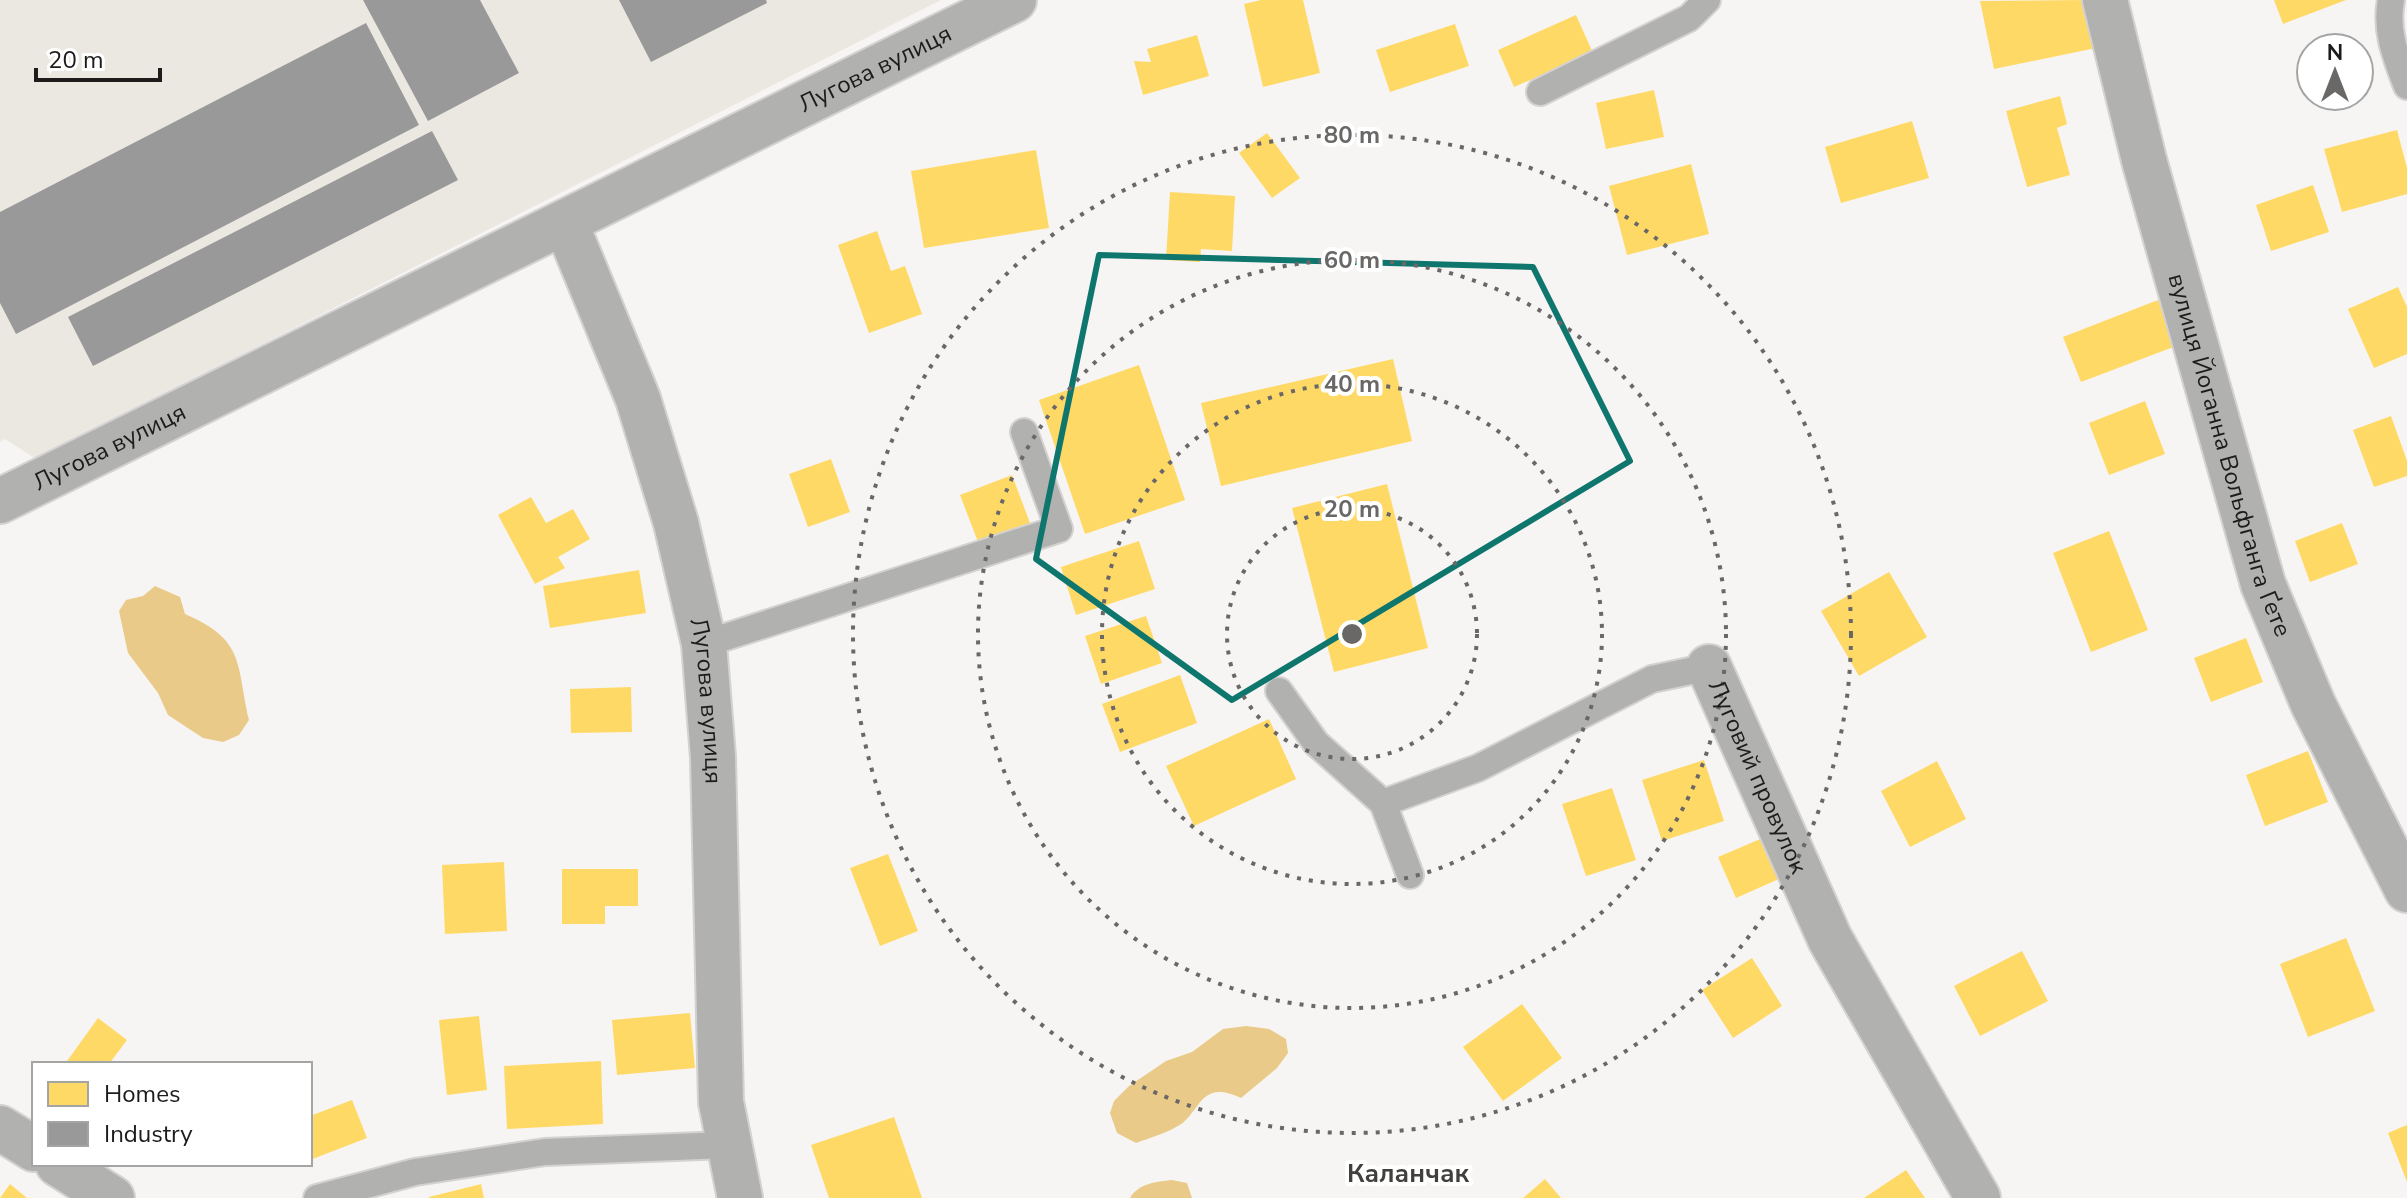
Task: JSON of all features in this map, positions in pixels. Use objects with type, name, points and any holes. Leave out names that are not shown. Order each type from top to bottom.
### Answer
[{"type":"street","name":"Лугова вулиця","points":[[0,501],[1014,0]]},
{"type":"street","name":"вулиця Йоганна Вольфганга Ґете","points":[[2105,0],[2144,160],[2263,584],[2313,704],[2407,890]]},
{"type":"street","name":"Лугова вулиця","points":[[566,224],[638,399],[676,523],[704,644],[714,788],[721,1102],[727,1145],[740,1198]]},
{"type":"street","name":"Луговий провулок","points":[[1709,667],[1830,939],[1978,1198]]},
{"type":"street","points":[[0,1128],[32,1148]]},
{"type":"street","points":[[61,1166],[112,1198]]},
{"type":"lane","points":[[1540,92],[1689,18],[1707,0]]},
{"type":"lane","points":[[2391,0],[2388,17],[2392,46],[2407,86]]},
{"type":"lane","points":[[704,644],[1059,529],[1024,432]]},
{"type":"lane","name":"Луговий провулок","points":[[1383,803],[1478,768],[1652,679],[1709,667]]},
{"type":"lane","points":[[1279,691],[1316,743],[1383,803],[1410,875]]},
{"type":"lane","points":[[317,1198],[415,1172],[545,1152],[727,1145]]},
{"type":"highlighted area","points":[[1099,255],[1533,267],[1630,461],[1232,700],[1036,559]]},
{"type":"shaded area","points":[[0,0],[941,0],[36,459],[5,439],[0,442]]},
{"type":"shaded area","points":[[155,586],[180,597],[185,614],[218,633],[235,655],[249,720],[239,735],[223,742],[203,738],[168,715],[158,693],[128,653],[119,611],[126,600],[143,596]]},
{"type":"shaded area","points":[[1246,1026],[1269,1029],[1286,1039],[1288,1053],[1277,1068],[1241,1098],[1217,1092],[1209,1095],[1178,1126],[1136,1143],[1117,1133],[1110,1113],[1114,1101],[1129,1086],[1166,1061],[1192,1052],[1223,1029]]},
{"type":"shaded area","points":[[1172,1180],[1187,1183],[1192,1198],[1130,1198],[1143,1186]]},
{"type":"building: Homes","points":[[1261,0],[1303,0],[1320,73],[1263,87],[1244,4]]},
{"type":"building: Homes","points":[[2086,0],[2096,48],[1994,69],[1980,1]]},
{"type":"building: Homes","points":[[2274,0],[2346,0],[2283,24]]},
{"type":"building: Homes","points":[[1576,15],[1593,53],[1514,87],[1498,50]]},
{"type":"building: Homes","points":[[1455,24],[1469,66],[1390,92],[1376,50]]},
{"type":"building: Homes","points":[[1197,35],[1209,76],[1143,95],[1134,61],[1151,62],[1147,49]]},
{"type":"building: Homes","points":[[1654,90],[1664,137],[1606,149],[1596,103]]},
{"type":"building: Homes","points":[[2060,96],[2067,124],[2057,128],[2070,175],[2027,187],[2006,111]]},
{"type":"building: Homes","points":[[1912,121],[1929,178],[1841,203],[1825,147]]},
{"type":"building: Homes","points":[[2397,130],[2407,168],[2407,194],[2342,212],[2324,149]]},
{"type":"building: Homes","points":[[1267,133],[1300,178],[1272,198],[1239,153]]},
{"type":"building: Homes","points":[[1036,150],[1049,228],[924,248],[911,171]]},
{"type":"building: Homes","points":[[1691,164],[1709,234],[1627,255],[1609,186]]},
{"type":"building: Homes","points":[[2313,185],[2329,232],[2271,251],[2256,205]]},
{"type":"building: Homes","points":[[1170,192],[1235,196],[1232,251],[1201,249],[1200,262],[1166,260]]},
{"type":"building: Homes","points":[[877,231],[891,271],[905,266],[922,314],[869,333],[838,245]]},
{"type":"building: Homes","points":[[2398,287],[2407,307],[2407,354],[2374,368],[2348,309]]},
{"type":"building: Homes","points":[[2158,300],[2176,346],[2081,382],[2063,337]]},
{"type":"building: Homes","points":[[1393,359],[1412,441],[1221,486],[1201,403]]},
{"type":"building: Homes","points":[[1139,365],[1185,500],[1085,534],[1039,400]]},
{"type":"building: Homes","points":[[2145,401],[2165,454],[2109,475],[2089,423]]},
{"type":"building: Homes","points":[[2391,416],[2407,461],[2407,476],[2374,487],[2353,430]]},
{"type":"building: Homes","points":[[831,459],[850,512],[808,527],[789,474]]},
{"type":"building: Homes","points":[[1012,475],[1030,523],[978,542],[960,495]]},
{"type":"building: Homes","points":[[1387,484],[1428,648],[1334,672],[1292,508]]},
{"type":"building: Homes","points":[[531,497],[546,523],[573,509],[590,539],[558,557],[565,568],[535,584],[498,515]]},
{"type":"building: Homes","points":[[2342,523],[2358,564],[2310,582],[2295,541]]},
{"type":"building: Homes","points":[[2109,531],[2148,630],[2091,652],[2053,553]]},
{"type":"building: Homes","points":[[1139,541],[1155,589],[1076,615],[1061,567]]},
{"type":"building: Homes","points":[[639,570],[646,613],[550,628],[543,586]]},
{"type":"building: Homes","points":[[1889,572],[1927,637],[1859,676],[1821,611]]},
{"type":"building: Homes","points":[[1146,616],[1162,663],[1101,684],[1085,636]]},
{"type":"building: Homes","points":[[2246,638],[2263,682],[2211,702],[2194,658]]},
{"type":"building: Homes","points":[[1180,675],[1197,723],[1120,752],[1102,704]]},
{"type":"building: Homes","points":[[631,687],[632,732],[571,733],[570,689]]},
{"type":"building: Homes","points":[[1269,719],[1296,779],[1194,826],[1166,766]]},
{"type":"building: Homes","points":[[2308,751],[2328,802],[2265,826],[2246,775]]},
{"type":"building: Homes","points":[[1704,760],[1724,821],[1662,841],[1642,780]]},
{"type":"building: Homes","points":[[1937,761],[1966,819],[1910,847],[1881,791]]},
{"type":"building: Homes","points":[[1612,788],[1636,860],[1586,876],[1562,804]]},
{"type":"building: Homes","points":[[1772,834],[1790,874],[1736,898],[1718,857]]},
{"type":"building: Homes","points":[[888,854],[918,931],[880,946],[850,868]]},
{"type":"building: Homes","points":[[504,862],[507,931],[445,934],[442,865]]},
{"type":"building: Homes","points":[[562,869],[638,869],[638,906],[605,906],[605,924],[562,924]]},
{"type":"building: Homes","points":[[2346,938],[2375,1011],[2308,1037],[2280,964]]},
{"type":"building: Homes","points":[[2022,951],[2048,1001],[1980,1036],[1954,986]]},
{"type":"building: Homes","points":[[1752,958],[1782,1006],[1733,1038],[1702,990]]},
{"type":"building: Homes","points":[[1522,1004],[1562,1058],[1503,1101],[1463,1047]]},
{"type":"building: Homes","points":[[690,1013],[695,1068],[617,1075],[612,1020]]},
{"type":"building: Homes","points":[[479,1016],[487,1090],[447,1095],[439,1020]]},
{"type":"building: Homes","points":[[98,1018],[127,1040],[110,1062],[66,1062]]},
{"type":"building: Homes","points":[[601,1061],[603,1124],[507,1129],[504,1066]]},
{"type":"building: Homes","points":[[352,1100],[367,1138],[312,1159],[312,1115]]},
{"type":"building: Homes","points":[[894,1117],[922,1198],[829,1198],[811,1145]]},
{"type":"building: Homes","points":[[2407,1125],[2407,1182],[2388,1133]]},
{"type":"building: Homes","points":[[1906,1170],[1925,1198],[1864,1198]]},
{"type":"building: Homes","points":[[1545,1179],[1561,1198],[1523,1198]]},
{"type":"building: Homes","points":[[10,1184],[27,1198],[0,1198]]},
{"type":"building: Homes","points":[[481,1184],[484,1198],[429,1198],[429,1197]]},
{"type":"building: Industry","points":[[363,0],[480,0],[519,73],[428,121]]},
{"type":"building: Industry","points":[[619,0],[766,0],[767,3],[651,62]]},
{"type":"building: Industry","points":[[366,23],[419,125],[16,334],[0,303],[0,212]]},
{"type":"building: Industry","points":[[432,131],[458,180],[93,366],[68,317]]},
{"type":"district","name":"Каланчак","points":[[1408,1173]]}]
